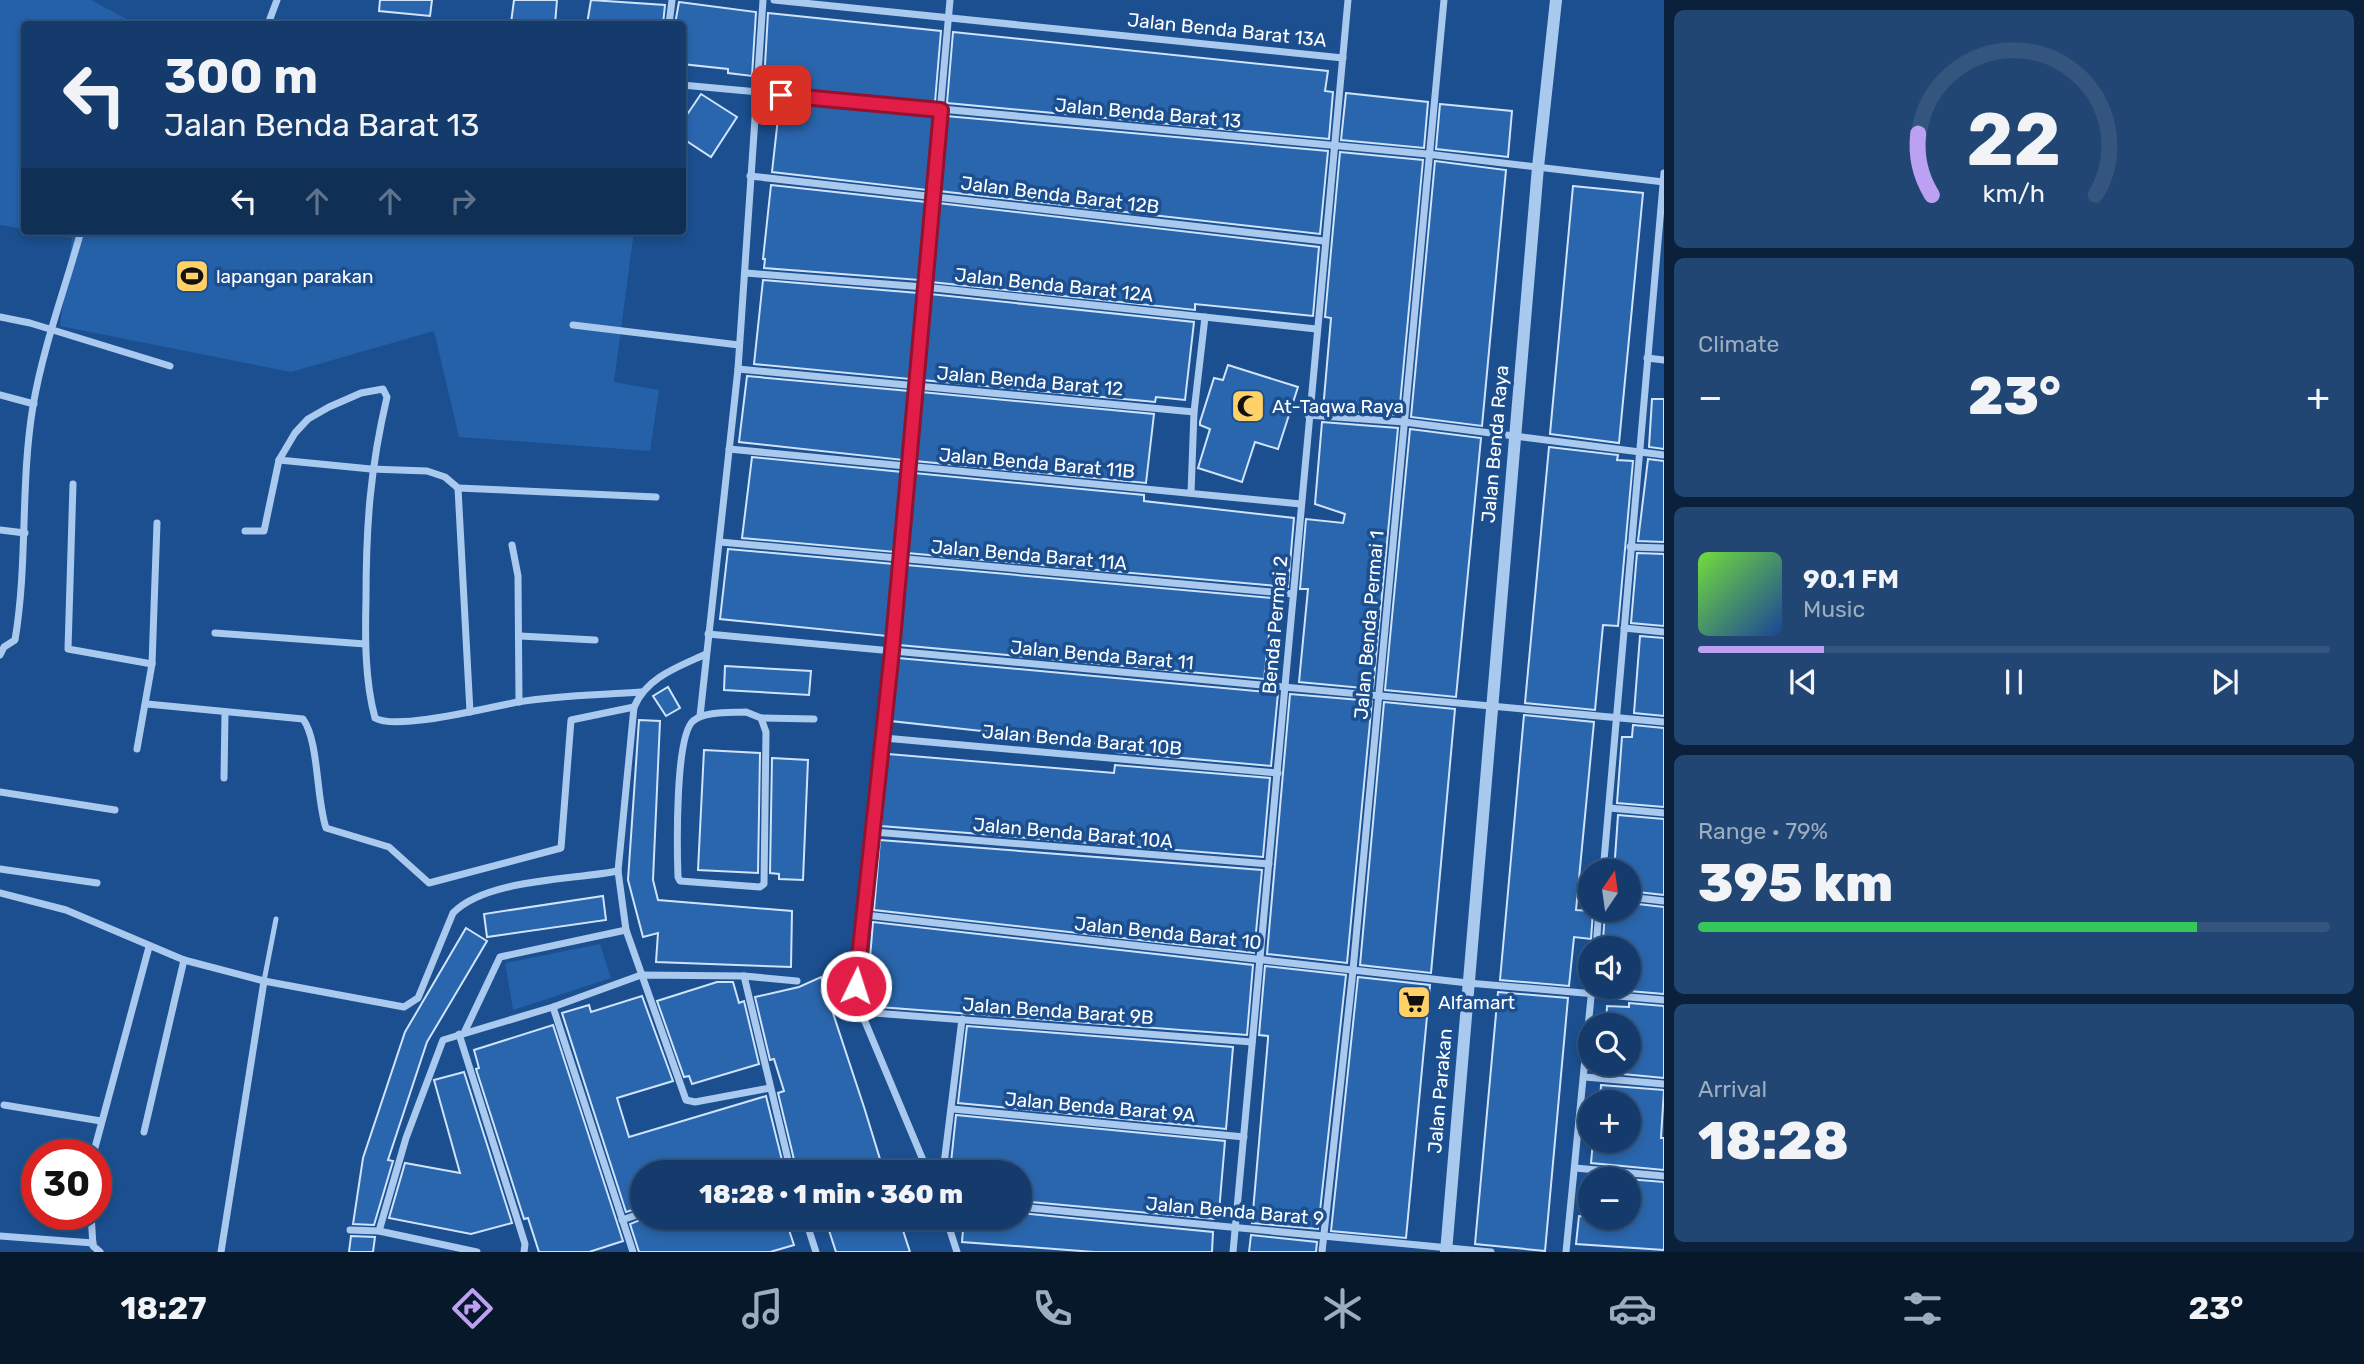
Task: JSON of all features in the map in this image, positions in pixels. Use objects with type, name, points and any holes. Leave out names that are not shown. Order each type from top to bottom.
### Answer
[{"type":"street","points":[[269,21],[277,0]]},
{"type":"street","points":[[669,21],[672,0]]},
{"type":"street","points":[[700,716],[746,273],[755,92],[763,0]]},
{"type":"street","name":"Jalan Benda Barat 13A","points":[[774,0],[1343,58]]},
{"type":"street","points":[[923,1160],[861,1012],[856,967],[884,738],[950,0]]},
{"type":"street","name":"Benda Permai 2","points":[[1233,1252],[1286,688],[1332,145],[1348,0]]},
{"type":"street","name":"Jalan Benda Permai 1","points":[[1322,1252],[1353,970],[1427,154],[1444,0]]},
{"type":"street","name":"Jalan Benda Raya","points":[[1475,892],[1538,166],[1556,0]]},
{"type":"street","name":"Jalan Benda Barat 13","points":[[686,85],[1427,154],[1663,182]]},
{"type":"street","points":[[1604,859],[1664,173]]},
{"type":"street","name":"Jalan Benda Barat 12B","points":[[750,176],[1324,241]]},
{"type":"street","points":[[0,655],[4,647],[15,640],[23,586],[26,470],[34,404],[79,235]]},
{"type":"street","points":[[1655,271],[1664,272]]},
{"type":"street","name":"Jalan Benda Barat 12A","points":[[746,273],[924,287],[1316,329]]},
{"type":"street","points":[[0,317],[53,330],[170,366]]},
{"type":"street","points":[[1191,493],[1194,412],[1205,317]]},
{"type":"street","points":[[573,325],[739,345]]},
{"type":"street","points":[[1647,359],[1664,360]]},
{"type":"street","name":"Jalan Benda Barat 12","points":[[737,369],[1194,412]]},
{"type":"street","points":[[245,531],[260,533],[266,527],[279,460],[308,419],[329,407],[378,388],[383,389],[387,397],[371,469],[366,536],[365,644],[374,714],[378,720],[413,720],[519,702],[641,692]]},
{"type":"street","points":[[0,395],[34,404]]},
{"type":"street","points":[[1308,415],[1404,422],[1664,455]]},
{"type":"street","name":"Jalan Benda Barat 11B","points":[[729,449],[1301,504]]},
{"type":"street","points":[[279,460],[433,472],[445,477],[458,488],[656,497]]},
{"type":"street","points":[[73,484],[68,649],[152,664]]},
{"type":"street","points":[[458,488],[470,712]]},
{"type":"street","points":[[137,749],[152,664],[157,523]]},
{"type":"street","points":[[0,530],[25,533]]},
{"type":"street","name":"Jalan Benda Barat 11A","points":[[720,542],[1293,594]]},
{"type":"street","points":[[512,545],[518,576],[519,702]]},
{"type":"street","points":[[1630,547],[1664,548]]},
{"type":"street","points":[[1624,628],[1664,632]]},
{"type":"street","points":[[215,633],[365,644]]},
{"type":"street","name":"Jalan Benda Barat 11","points":[[708,634],[1664,722]]},
{"type":"street","points":[[520,636],[595,640]]},
{"type":"street","points":[[706,654],[668,672],[641,692],[634,707],[618,872],[626,930],[686,1100],[695,1102],[770,1088]]},
{"type":"street","points":[[147,704],[303,719],[309,727],[326,828],[389,847],[429,883],[561,848],[571,720],[634,707]]},
{"type":"street","points":[[761,718],[766,732],[761,887],[678,879],[677,809],[682,743],[689,725],[700,716],[746,712],[761,718],[814,719]]},
{"type":"street","points":[[223,778],[225,713]]},
{"type":"street","name":"Jalan Benda Barat 10B","points":[[884,738],[1278,773]]},
{"type":"street","points":[[0,792],[115,810]]},
{"type":"street","points":[[1609,808],[1664,813]]},
{"type":"street","name":"Jalan Benda Barat 10A","points":[[874,832],[1269,864]]},
{"type":"street","points":[[0,869],[97,883]]},
{"type":"street","points":[[0,893],[66,910],[184,960],[264,981],[409,1006],[418,998],[453,913],[462,904],[492,891],[618,872]]},
{"type":"street","name":"Jalan Parakan","points":[[1446,1250],[1475,892]]},
{"type":"street","points":[[1642,898],[1664,901]]},
{"type":"street","name":"Jalan Benda Barat 10","points":[[864,915],[1468,983],[1578,989]]},
{"type":"street","points":[[524,1252],[525,1244],[461,1033],[500,957],[626,930]]},
{"type":"street","points":[[97,1139],[149,947]]},
{"type":"street","points":[[144,1132],[184,960]]},
{"type":"street","points":[[379,1231],[406,1138],[440,1044],[461,1033],[553,1007],[641,975],[744,976],[797,981]]},
{"type":"street","points":[[744,976],[788,1160]]},
{"type":"street","points":[[221,1252],[264,981]]},
{"type":"street","name":"Jalan Benda Barat 10","points":[[1641,997],[1664,1000]]},
{"type":"street","points":[[1566,1252],[1591,999]]},
{"type":"street","points":[[553,1007],[633,1252]]},
{"type":"street","name":"Jalan Benda Barat 9B","points":[[861,1012],[1252,1042]]},
{"type":"street","points":[[945,1160],[962,1019]]},
{"type":"street","points":[[1585,1077],[1664,1084]]},
{"type":"street","points":[[4,1105],[101,1121]]},
{"type":"street","name":"Jalan Benda Barat 9A","points":[[953,1109],[1244,1137]]},
{"type":"street","points":[[1575,1168],[1664,1176]]},
{"type":"street","name":"Jalan Benda Barat 9","points":[[1032,1208],[1323,1235],[1446,1250],[1491,1252]]},
{"type":"street","points":[[622,1220],[630,1217]]},
{"type":"street","points":[[92,1230],[93,1243],[100,1252]]},
{"type":"street","points":[[350,1230],[379,1231],[477,1252]]},
{"type":"street","points":[[808,1230],[813,1251]]},
{"type":"street","points":[[950,1230],[957,1252]]},
{"type":"street","points":[[0,1236],[93,1243]]},
{"type":"lane","points":[[264,981],[276,919]]},
{"type":"shaded area","points":[[0,0],[91,0],[130,21],[21,21],[21,228],[0,225]]},
{"type":"shaded area","points":[[56,235],[633,235],[614,382],[659,390],[650,451],[459,437],[434,331],[291,372],[60,326],[72,238]]},
{"type":"shaded area","points":[[600,944],[611,978],[513,1010],[505,963]]},
{"type":"building","points":[[380,0],[432,0],[430,16],[379,11]]},
{"type":"building","points":[[514,0],[557,0],[555,21],[511,21]]},
{"type":"building","points":[[591,0],[665,5],[663,21],[588,21]]},
{"type":"building","points":[[679,2],[756,12],[752,76],[728,73],[728,69],[686,64],[686,21],[676,21]]},
{"type":"building","points":[[768,13],[941,31],[935,102],[781,88],[782,84],[764,82]]},
{"type":"building","points":[[953,32],[1328,71],[1325,91],[1333,92],[1329,139],[947,103]]},
{"type":"building","points":[[1346,93],[1428,102],[1424,148],[1341,140]]},
{"type":"building","points":[[701,94],[737,117],[711,157],[686,141],[686,116]]},
{"type":"building","points":[[780,100],[934,114],[927,190],[772,172]]},
{"type":"building","points":[[1440,104],[1512,111],[1508,157],[1436,149]]},
{"type":"building","points":[[946,116],[1328,151],[1320,234],[939,191]]},
{"type":"building","points":[[1340,152],[1423,160],[1399,415],[1323,410],[1331,318],[1325,317]]},
{"type":"building","points":[[1435,161],[1506,170],[1482,426],[1411,417]]},
{"type":"building","points":[[771,185],[926,202],[919,280],[764,268]]},
{"type":"building","points":[[1573,186],[1643,193],[1619,443],[1550,434]]},
{"type":"building","points":[[938,203],[1319,247],[1313,316],[1195,304],[1195,310],[931,282]]},
{"type":"building","points":[[763,280],[918,293],[910,379],[754,364]]},
{"type":"building","points":[[930,294],[1194,322],[1185,400],[1156,397],[1155,402],[922,380]]},
{"type":"building","name":"At-Taqwa Raya","points":[[1228,365],[1298,387],[1278,449],[1255,442],[1242,482],[1198,468],[1210,429],[1200,425],[1200,422],[1214,378],[1223,380]]},
{"type":"building","points":[[747,376],[909,391],[903,460],[739,442]]},
{"type":"building","points":[[921,392],[1154,414],[1146,483],[915,461]]},
{"type":"building","points":[[1652,399],[1664,399],[1664,449],[1649,447]]},
{"type":"building","points":[[1322,422],[1398,428],[1373,689],[1299,682],[1308,589],[1300,589],[1306,519],[1343,523],[1345,514],[1315,504]]},
{"type":"building","points":[[1410,429],[1481,438],[1456,697],[1385,690]]},
{"type":"building","points":[[1549,447],[1618,455],[1617,460],[1633,461],[1618,626],[1603,625],[1595,710],[1525,703]]},
{"type":"building","points":[[752,457],[902,472],[895,552],[742,538]]},
{"type":"building","points":[[1648,459],[1664,461],[1664,542],[1638,541]]},
{"type":"building","points":[[914,473],[1144,495],[1144,501],[1294,518],[1288,587],[907,553]]},
{"type":"building","points":[[728,549],[894,564],[887,636],[720,619]]},
{"type":"building","points":[[1637,553],[1664,554],[1664,626],[1631,623]]},
{"type":"building","points":[[906,565],[1273,598],[1264,679],[899,645]]},
{"type":"building","points":[[1640,636],[1664,638],[1664,716],[1634,713]]},
{"type":"building","points":[[898,658],[1278,693],[1271,766],[1116,752],[1117,746],[891,721]]},
{"type":"building","points":[[725,666],[811,671],[809,695],[724,690]]},
{"type":"building","points":[[668,687],[680,708],[666,716],[653,696]]},
{"type":"building","points":[[1290,694],[1372,701],[1347,963],[1267,954]]},
{"type":"building","points":[[1384,702],[1455,709],[1431,973],[1360,965]]},
{"type":"building","points":[[1524,715],[1594,722],[1581,859],[1578,859],[1576,910],[1578,922],[1592,922],[1591,936],[1574,937],[1569,986],[1500,980]]},
{"type":"building","points":[[639,720],[660,721],[653,880],[658,900],[792,911],[791,967],[656,962],[658,933],[643,937],[628,880]]},
{"type":"building","points":[[1633,725],[1664,728],[1664,807],[1617,803],[1622,737],[1632,737]]},
{"type":"building","points":[[704,750],[760,753],[758,873],[698,870]]},
{"type":"building","points":[[888,754],[1114,773],[1115,765],[1270,778],[1263,857],[881,826]]},
{"type":"building","points":[[772,758],[808,760],[803,880],[779,879],[779,874],[770,873]]},
{"type":"building","points":[[1618,815],[1664,819],[1664,895],[1642,892],[1642,859],[1615,859]]},
{"type":"building","points":[[880,840],[1262,870],[1254,953],[874,910]]},
{"type":"building","points":[[603,896],[606,920],[487,937],[484,914]]},
{"type":"building","points":[[1642,904],[1664,907],[1664,994],[1641,992],[1641,936],[1603,936],[1604,922],[1642,922]]},
{"type":"building","points":[[873,922],[1253,965],[1247,1035],[866,1006]]},
{"type":"building","points":[[466,928],[487,941],[427,1042],[388,1160],[393,1161],[374,1225],[353,1224],[363,1158],[405,1032]]},
{"type":"building","points":[[1265,966],[1346,975],[1318,1229],[1252,1223],[1268,1039],[1268,1036],[1259,1035]]},
{"type":"building","points":[[821,977],[880,1160],[794,1160],[778,1093],[784,1091],[774,1059],[770,1060],[755,997],[799,987]]},
{"type":"building","points":[[1358,977],[1430,985],[1406,1238],[1331,1231]]},
{"type":"building","points":[[717,982],[733,982],[739,1003],[744,1001],[759,1064],[692,1084],[689,1076],[684,1077],[657,1001]]},
{"type":"building","points":[[1498,992],[1568,998],[1545,1251],[1475,1244]]},
{"type":"building","points":[[642,996],[673,1081],[617,1098],[629,1137],[766,1096],[782,1160],[630,1160],[630,1211],[626,1212],[562,1013],[589,1005],[591,1012]]},
{"type":"building","points":[[1629,1003],[1664,1006],[1664,1078],[1641,1076],[1641,1013],[1607,1013],[1607,1006],[1629,1007]]},
{"type":"building","points":[[553,1025],[623,1241],[589,1252],[539,1252],[528,1218],[524,1219],[476,1069],[479,1068],[474,1050]]},
{"type":"building","points":[[967,1026],[1233,1047],[1226,1129],[958,1103]]},
{"type":"building","points":[[464,1072],[512,1223],[471,1234],[389,1218],[405,1163],[460,1173],[434,1080]]},
{"type":"building","points":[[1601,1085],[1664,1090],[1661,1138],[1664,1138],[1664,1170],[1591,1163],[1592,1153],[1641,1153],[1641,1090],[1601,1090]]},
{"type":"building","points":[[956,1115],[1225,1141],[1219,1212],[1215,1212],[1214,1219],[1032,1202],[1032,1160],[951,1160]]},
{"type":"building","points":[[1641,1180],[1664,1182],[1664,1250],[1576,1244],[1578,1225],[1578,1230],[1641,1230]]},
{"type":"building","points":[[1032,1214],[1213,1232],[1212,1252],[1094,1252],[962,1242],[963,1230],[1032,1230]]},
{"type":"building","points":[[632,1230],[789,1230],[794,1245],[770,1252],[639,1252]]},
{"type":"building","points":[[829,1230],[903,1230],[910,1252],[836,1252]]},
{"type":"building","points":[[1251,1235],[1317,1242],[1316,1252],[1249,1252]]},
{"type":"building","points":[[351,1236],[375,1237],[373,1252],[349,1252]]},
{"type":"place","name":"lapangan parakan","points":[[192,276]]},
{"type":"place","name":"At-Taqwa Raya","points":[[1248,406]]},
{"type":"place","name":"Alfamart","points":[[1414,1002]]},
{"type":"route","points":[[781,95],[941,110],[892,651],[856,986]]}]
